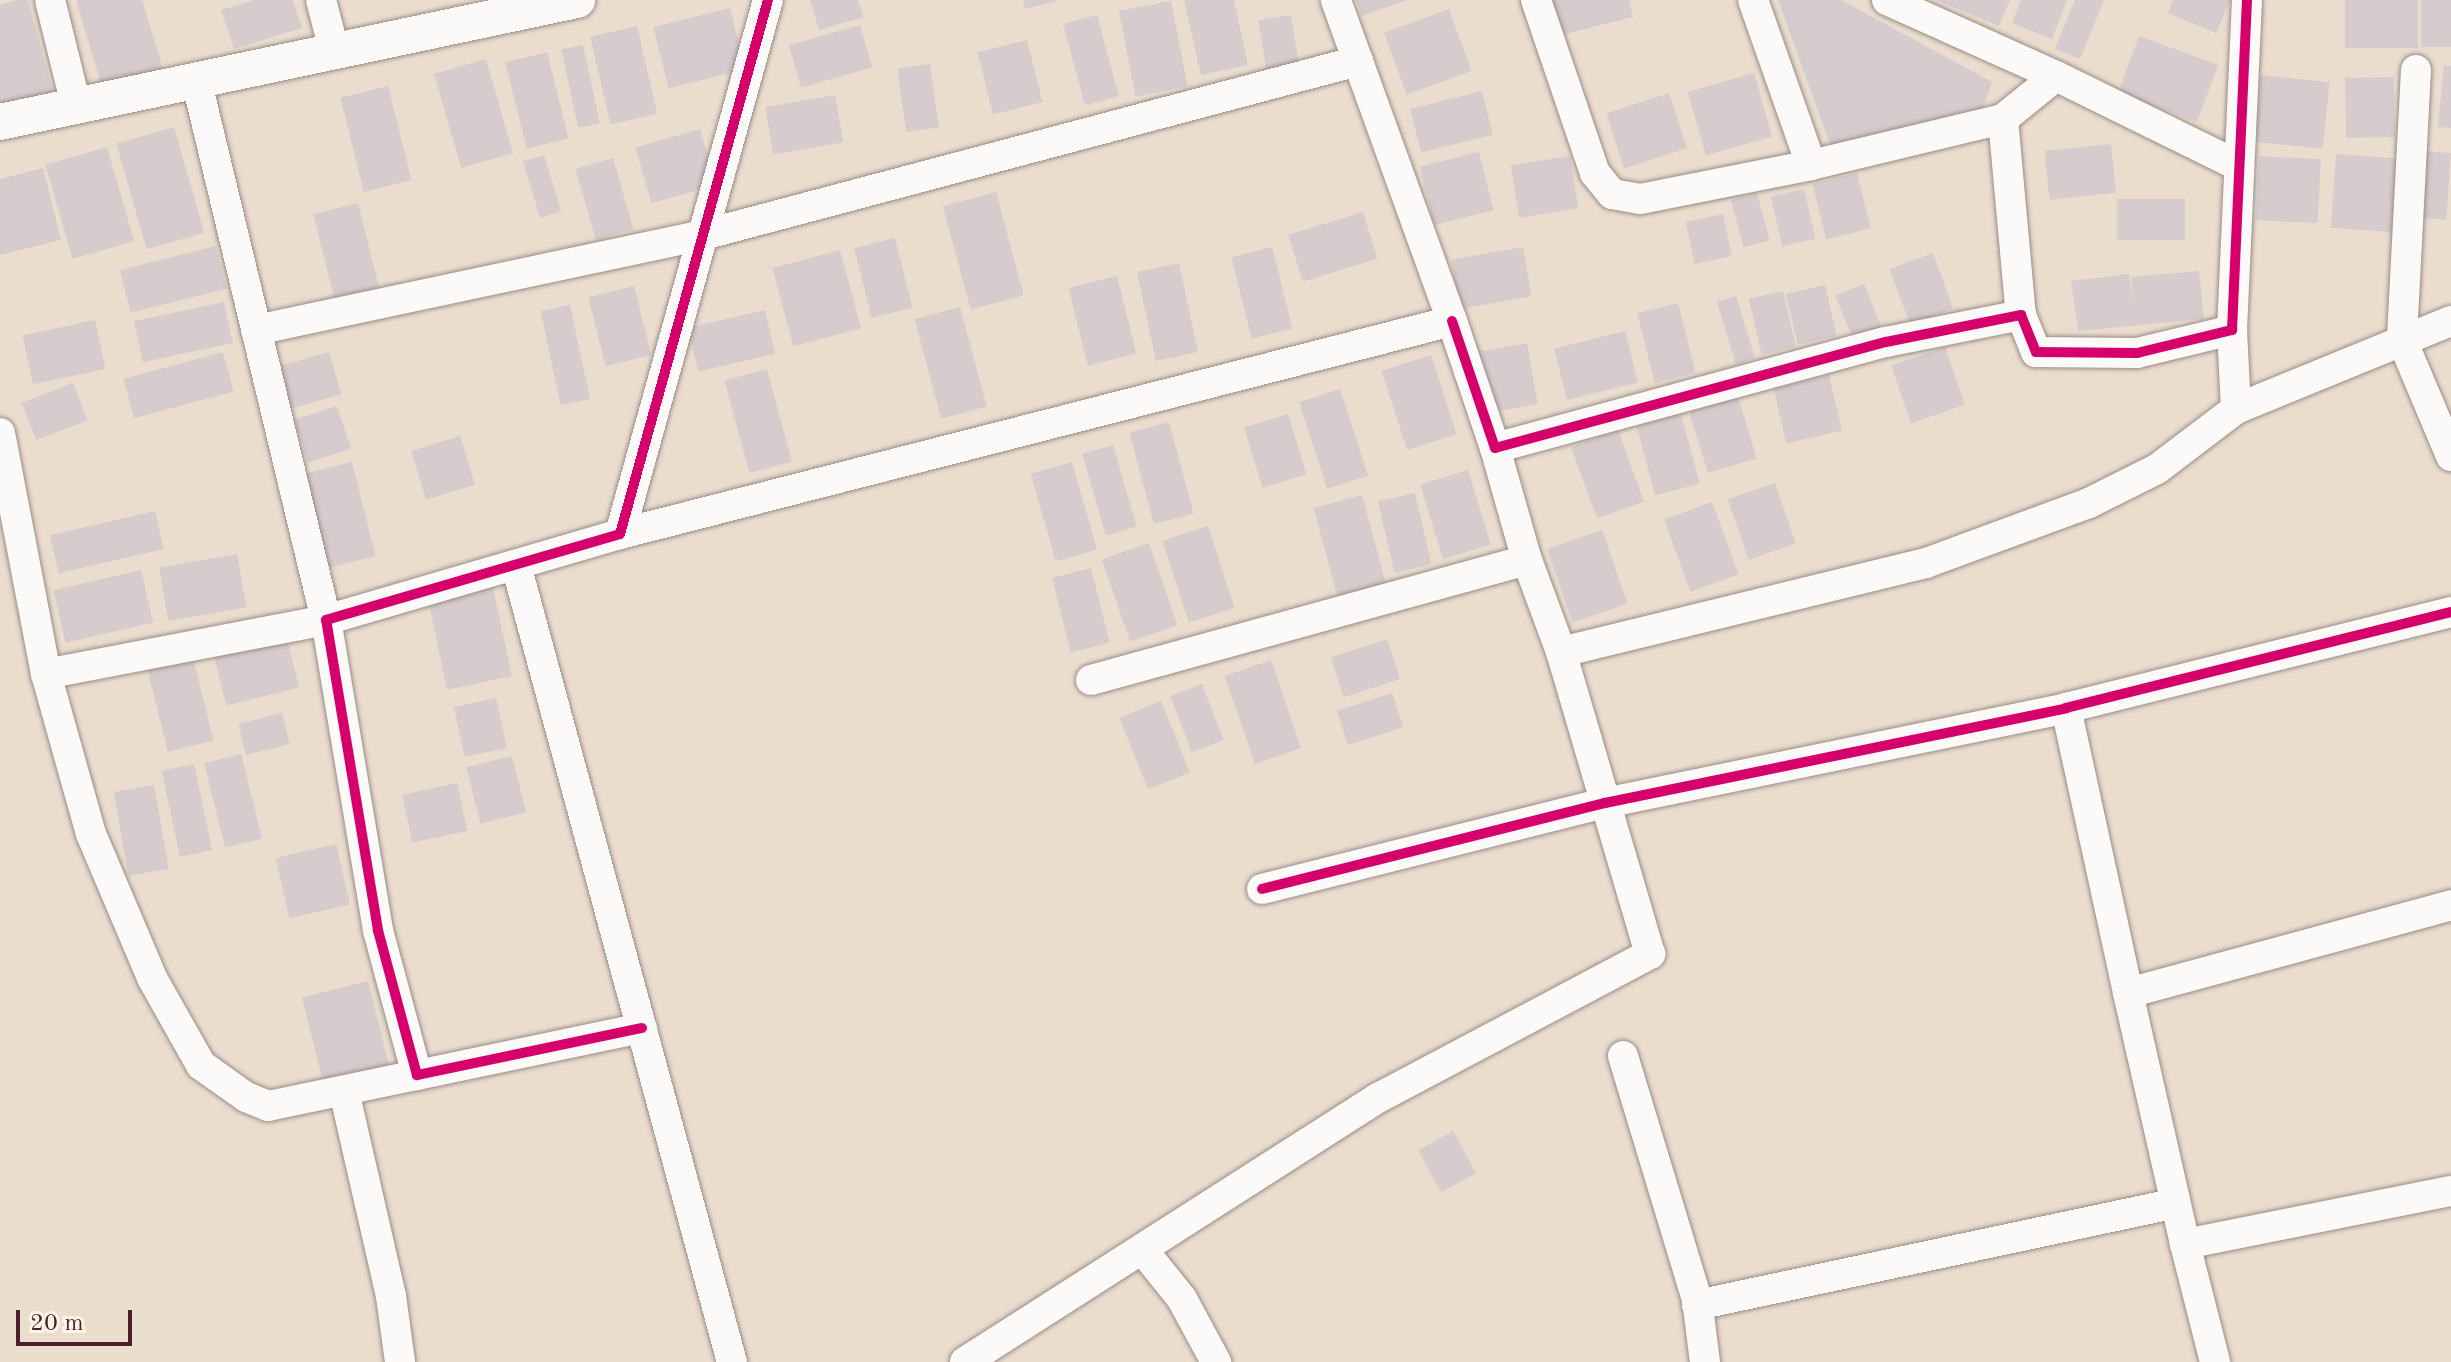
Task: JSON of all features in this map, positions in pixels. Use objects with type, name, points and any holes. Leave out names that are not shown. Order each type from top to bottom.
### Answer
[{"type":"street","points":[[50,0],[76,105]]},
{"type":"street","points":[[321,0],[334,50]]},
{"type":"street","points":[[0,122],[577,0]]},
{"type":"street","points":[[620,534],[768,0]]},
{"type":"street","points":[[965,1362],[1380,1097],[1650,954],[1561,652],[1527,560],[1495,448],[1336,0]]},
{"type":"street","points":[[1536,0],[1595,173],[1612,194],[1640,199],[1811,165],[2003,119],[2056,76]]},
{"type":"street","points":[[1753,0],[1811,165]]},
{"type":"street","points":[[1887,0],[2056,76],[2239,166]]},
{"type":"street","points":[[2236,409],[2232,330],[2247,0]]},
{"type":"street","points":[[256,330],[703,235],[1358,61]]},
{"type":"street","points":[[2416,70],[2402,340],[2451,456]]},
{"type":"street","points":[[196,79],[326,620],[378,930],[417,1075]]},
{"type":"street","points":[[2003,119],[2021,315],[2036,352],[2137,353],[2232,330]]},
{"type":"street","points":[[1495,448],[1886,342],[2021,315]]},
{"type":"street","points":[[46,674],[326,620],[620,534],[1452,321]]},
{"type":"street","points":[[1561,652],[1926,563],[2089,503],[2157,469],[2236,409],[2451,321]]},
{"type":"street","points":[[0,433],[9,525],[46,674],[91,834],[152,978],[201,1065],[246,1097],[268,1106],[642,1028]]},
{"type":"street","points":[[1091,680],[1527,560]]},
{"type":"street","points":[[516,565],[732,1362]]},
{"type":"street","points":[[1262,889],[1605,803],[2066,708],[2451,612]]},
{"type":"street","points":[[2066,708],[2175,1203],[2215,1362]]},
{"type":"street","points":[[2128,993],[2451,905]]},
{"type":"street","points":[[1623,1056],[1697,1305],[1705,1362]]},
{"type":"street","points":[[344,1091],[391,1296],[400,1362]]},
{"type":"street","points":[[2185,1244],[2451,1191]]},
{"type":"street","points":[[1697,1305],[2175,1203]]},
{"type":"street","points":[[1142,1249],[1182,1299],[1216,1362]]},
{"type":"building","points":[[28,0],[53,92],[0,106],[0,5]]},
{"type":"building","points":[[76,0],[142,0],[163,69],[102,87]]},
{"type":"building","points":[[254,0],[293,0],[302,28],[234,49],[221,10]]},
{"type":"building","points":[[810,0],[858,0],[863,17],[819,30]]},
{"type":"building","points":[[1023,0],[1058,0],[1058,1],[1025,9]]},
{"type":"building","points":[[1184,0],[1234,0],[1248,65],[1201,75]]},
{"type":"building","points":[[1356,0],[1407,0],[1362,16]]},
{"type":"building","points":[[1548,0],[1629,0],[1633,17],[1557,36]]},
{"type":"building","points":[[1778,0],[1841,0],[1992,82],[1983,108],[1832,150]]},
{"type":"building","points":[[1936,0],[2010,0],[1999,26]]},
{"type":"building","points":[[2021,0],[2067,0],[2052,39],[2012,23]]},
{"type":"building","points":[[2075,0],[2104,0],[2080,59],[2055,49]]},
{"type":"building","points":[[2173,0],[2230,0],[2216,33],[2168,13]]},
{"type":"building","points":[[2345,0],[2418,0],[2418,48],[2345,48]]},
{"type":"building","points":[[2421,0],[2451,0],[2451,47],[2421,47]]},
{"type":"building","points":[[1171,1],[1188,86],[1136,97],[1119,11]]},
{"type":"building","points":[[730,8],[745,69],[669,88],[653,27]]},
{"type":"building","points":[[1449,9],[1472,71],[1407,95],[1384,33]]},
{"type":"building","points":[[1097,15],[1119,96],[1085,105],[1063,24]]},
{"type":"building","points":[[1291,15],[1300,70],[1267,75],[1258,20]]},
{"type":"building","points":[[860,25],[872,67],[801,88],[789,45]]},
{"type":"building","points":[[637,26],[657,114],[610,124],[590,37]]},
{"type":"building","points":[[2139,36],[2218,65],[2197,122],[2118,93]]},
{"type":"building","points":[[1027,40],[1042,102],[993,114],[978,52]]},
{"type":"building","points":[[583,45],[600,123],[578,128],[561,50]]},
{"type":"building","points":[[547,52],[569,138],[527,149],[505,62]]},
{"type":"building","points":[[486,59],[513,153],[461,168],[434,74]]},
{"type":"building","points":[[930,64],[939,127],[906,132],[897,69]]},
{"type":"building","points":[[2444,65],[2451,66],[2451,128],[2438,127]]},
{"type":"building","points":[[1754,73],[1772,136],[1706,155],[1688,92]]},
{"type":"building","points":[[2261,75],[2330,82],[2323,149],[2254,142]]},
{"type":"building","points":[[2394,77],[2395,137],[2346,138],[2345,78]]},
{"type":"building","points":[[388,86],[411,180],[364,192],[340,98]]},
{"type":"building","points":[[1482,91],[1493,135],[1421,153],[1410,109]]},
{"type":"building","points":[[1669,93],[1687,148],[1624,169],[1606,113]]},
{"type":"building","points":[[835,95],[843,142],[773,155],[765,107]]},
{"type":"building","points":[[174,127],[204,233],[147,249],[116,144]]},
{"type":"building","points":[[700,129],[716,185],[652,203],[636,147]]},
{"type":"building","points":[[2111,144],[2116,193],[2049,200],[2044,151]]},
{"type":"building","points":[[107,147],[134,241],[72,259],[45,165]]},
{"type":"building","points":[[2422,151],[2451,153],[2446,220],[2417,218]]},
{"type":"building","points":[[1479,152],[1494,210],[1434,225],[1420,167]]},
{"type":"building","points":[[2336,154],[2399,158],[2394,232],[2331,228]]},
{"type":"building","points":[[544,155],[561,211],[540,218],[523,161]]},
{"type":"building","points":[[1570,156],[1578,208],[1519,218],[1511,165]]},
{"type":"building","points":[[2259,156],[2321,159],[2318,223],[2256,220]]},
{"type":"building","points":[[613,158],[633,229],[596,240],[576,169]]},
{"type":"building","points":[[43,168],[61,240],[0,255],[0,179]]},
{"type":"building","points":[[1857,173],[1871,228],[1826,239],[1812,184]]},
{"type":"building","points":[[1804,189],[1815,239],[1782,246],[1771,197]]},
{"type":"building","points":[[996,192],[1024,295],[971,310],[943,206]]},
{"type":"building","points":[[1757,193],[1770,240],[1744,247],[1731,200]]},
{"type":"building","points":[[2117,199],[2185,199],[2185,240],[2117,240]]},
{"type":"building","points":[[358,203],[381,296],[337,307],[313,214]]},
{"type":"building","points":[[1363,212],[1377,259],[1303,282],[1288,235]]},
{"type":"building","points":[[1723,214],[1732,256],[1695,264],[1686,222]]},
{"type":"building","points":[[895,238],[912,308],[872,318],[854,248]]},
{"type":"building","points":[[216,246],[227,289],[131,313],[120,270]]},
{"type":"building","points":[[1272,247],[1292,329],[1252,339],[1231,257]]},
{"type":"building","points":[[1523,247],[1532,296],[1460,309],[1451,260]]},
{"type":"building","points":[[840,250],[861,328],[793,346],[772,268]]},
{"type":"building","points":[[1933,253],[1953,308],[1910,324],[1890,269]]},
{"type":"building","points":[[1179,263],[1198,352],[1156,361],[1137,272]]},
{"type":"building","points":[[2199,271],[2204,319],[2078,331],[2071,281],[2129,274],[2134,309],[2131,277]]},
{"type":"building","points":[[1117,276],[1136,354],[1088,366],[1068,288]]},
{"type":"building","points":[[1864,284],[1881,327],[1852,338],[1835,296]]},
{"type":"building","points":[[1825,285],[1837,336],[1798,345],[1786,294]]},
{"type":"building","points":[[634,286],[651,355],[606,366],[588,297]]},
{"type":"building","points":[[1783,291],[1796,347],[1762,354],[1749,299]]},
{"type":"building","points":[[1736,296],[1755,358],[1736,364],[1717,302]]},
{"type":"building","points":[[224,302],[233,343],[143,362],[134,321]]},
{"type":"building","points":[[1678,303],[1695,373],[1655,383],[1637,313]]},
{"type":"building","points":[[570,305],[590,399],[561,405],[541,311]]},
{"type":"building","points":[[960,307],[987,406],[941,419],[915,319]]},
{"type":"building","points":[[765,310],[775,354],[698,372],[688,328]]},
{"type":"building","points":[[95,320],[105,369],[33,384],[23,335]]},
{"type":"building","points":[[1625,331],[1638,382],[1567,400],[1554,349]]},
{"type":"building","points":[[1527,343],[1538,404],[1487,413],[1476,352]]},
{"type":"building","points":[[1945,347],[1965,405],[1911,423],[1891,366]]},
{"type":"building","points":[[223,352],[234,392],[134,418],[124,379]]},
{"type":"building","points":[[329,352],[341,394],[289,409],[277,367]]},
{"type":"building","points":[[1431,355],[1457,434],[1407,450],[1382,371]]},
{"type":"building","points":[[767,369],[792,462],[749,473],[724,380]]},
{"type":"building","points":[[1829,375],[1842,431],[1786,443],[1773,388]]},
{"type":"building","points":[[73,383],[87,420],[36,440],[22,403]]},
{"type":"building","points":[[1340,389],[1368,476],[1327,489],[1299,402]]},
{"type":"building","points":[[1738,397],[1757,458],[1708,473],[1689,412]]},
{"type":"building","points":[[337,406],[351,449],[308,463],[294,420]]},
{"type":"building","points":[[1288,414],[1306,474],[1262,488],[1244,427]]},
{"type":"building","points":[[1681,414],[1700,484],[1655,495],[1637,426]]},
{"type":"building","points":[[1169,422],[1194,514],[1154,524],[1129,433]]},
{"type":"building","points":[[1618,430],[1644,501],[1597,519],[1571,447]]},
{"type":"building","points":[[460,436],[475,485],[426,500],[411,451]]},
{"type":"building","points":[[1113,445],[1136,527],[1106,536],[1082,454]]},
{"type":"building","points":[[352,462],[375,556],[326,568],[303,474]]},
{"type":"building","points":[[1072,462],[1097,549],[1056,561],[1031,474]]},
{"type":"building","points":[[1468,470],[1491,545],[1443,559],[1420,485]]},
{"type":"building","points":[[1775,483],[1796,544],[1749,560],[1728,499]]},
{"type":"building","points":[[1415,493],[1431,564],[1394,573],[1378,502]]},
{"type":"building","points":[[1362,495],[1386,584],[1338,597],[1314,508]]},
{"type":"building","points":[[1712,502],[1738,574],[1690,592],[1664,519]]},
{"type":"building","points":[[155,511],[164,549],[59,573],[50,535]]},
{"type":"building","points":[[1208,526],[1235,608],[1189,623],[1162,541]]},
{"type":"building","points":[[1602,530],[1627,604],[1573,623],[1547,549]]},
{"type":"building","points":[[1149,543],[1177,625],[1130,642],[1102,559]]},
{"type":"building","points":[[237,554],[246,607],[169,621],[159,568]]},
{"type":"building","points":[[1091,568],[1110,643],[1071,652],[1052,578]]},
{"type":"building","points":[[141,570],[153,623],[65,643],[53,590]]},
{"type":"building","points":[[492,583],[512,676],[447,690],[427,597]]},
{"type":"building","points":[[286,635],[299,687],[226,706],[213,653]]},
{"type":"building","points":[[1387,639],[1400,679],[1344,697],[1331,657]]},
{"type":"building","points":[[193,658],[214,740],[168,752],[147,669]]},
{"type":"building","points":[[1271,660],[1301,748],[1255,764],[1225,676]]},
{"type":"building","points":[[1202,684],[1224,740],[1192,752],[1170,696]]},
{"type":"building","points":[[1392,693],[1403,727],[1348,745],[1337,711]]},
{"type":"building","points":[[496,698],[507,748],[465,757],[454,707]]},
{"type":"building","points":[[1161,701],[1190,772],[1148,789],[1119,718]]},
{"type":"building","points":[[282,713],[290,744],[246,755],[238,724]]},
{"type":"building","points":[[241,754],[262,838],[225,848],[204,763]]},
{"type":"building","points":[[512,756],[526,812],[480,824],[466,767]]},
{"type":"building","points":[[194,764],[212,850],[180,857],[162,771]]},
{"type":"building","points":[[457,783],[467,831],[412,843],[402,795]]},
{"type":"building","points":[[154,785],[169,869],[128,876],[114,792]]},
{"type":"building","points":[[336,844],[350,904],[290,918],[276,858]]},
{"type":"building","points":[[368,981],[390,1067],[324,1084],[302,997]]},
{"type":"building","points":[[1453,1131],[1476,1173],[1441,1192],[1418,1150]]},
{"type":"cycle path","points":[[642,1028],[417,1075],[378,930],[326,620],[620,534],[768,0]]},
{"type":"cycle path","points":[[1452,321],[1495,448],[1886,342],[2021,315],[2036,352],[2137,353],[2232,330],[2247,0]]},
{"type":"cycle path","points":[[1262,889],[1605,803],[2066,708],[2451,612]]}]
